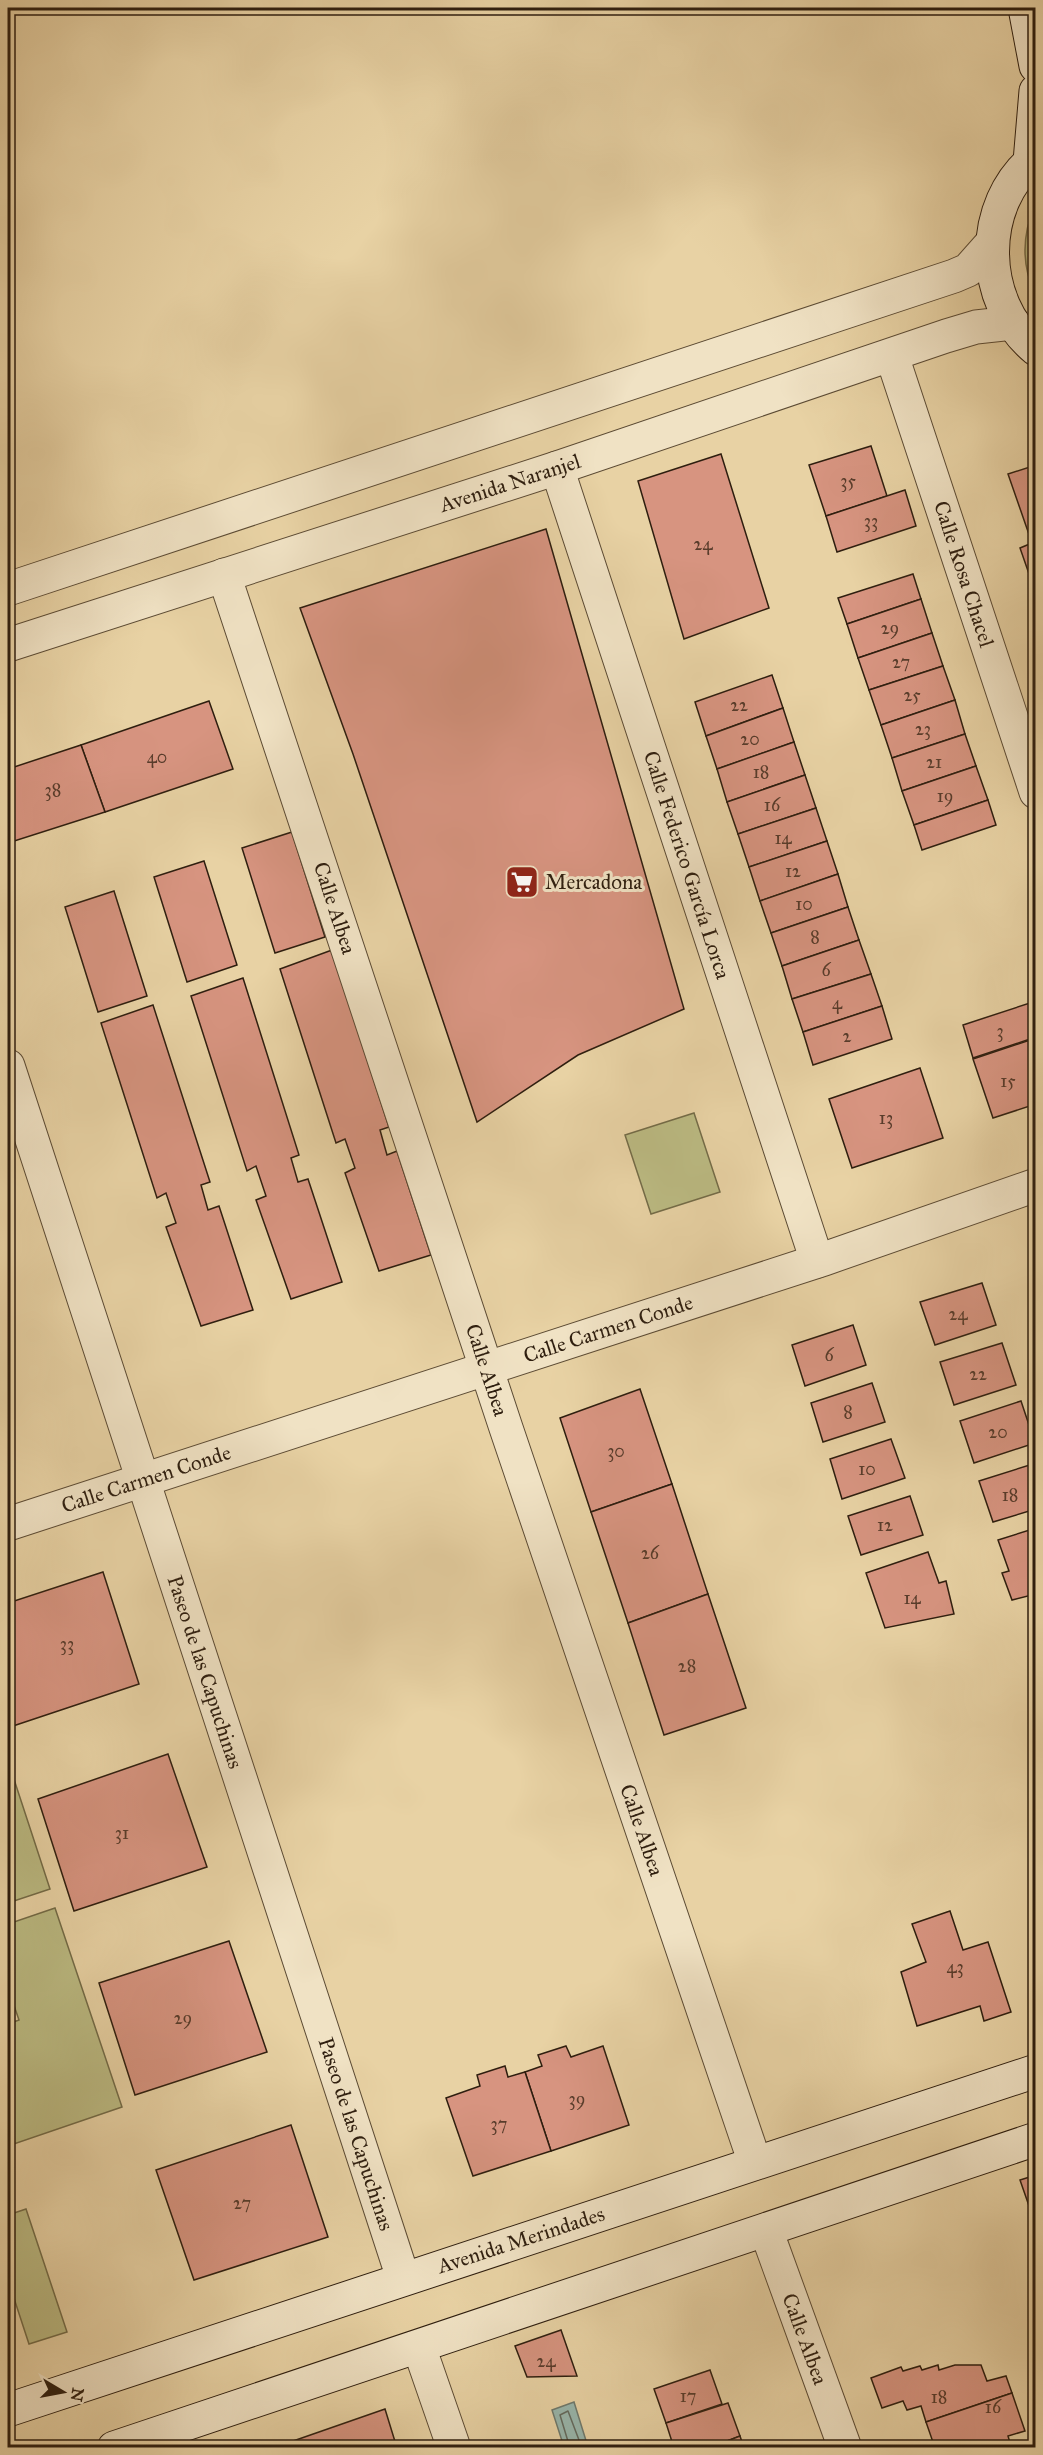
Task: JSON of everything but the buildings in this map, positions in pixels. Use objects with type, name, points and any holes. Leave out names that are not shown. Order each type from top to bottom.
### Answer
[{"type":"street","points":[[1025,8],[1035,66]]},
{"type":"street","points":[[1035,91],[1033,160],[1005,196],[996,219],[992,243],[996,285],[1012,323],[1035,349]]},
{"type":"street","points":[[8,589],[954,276],[968,270],[992,243]]},
{"type":"street","name":"Avenida Naranjel","points":[[8,645],[557,468],[960,331],[1012,323]]},
{"type":"street","name":"Calle Rosa Chacel","points":[[892,356],[1035,792]]},
{"type":"street","name":"Calle Federico García Lorca","points":[[557,468],[817,1261]]},
{"type":"street","name":"Calle Albea","points":[[224,575],[486,1369],[754,2163]]},
{"type":"street","name":"Paseo de las Capuchinas","points":[[8,1066],[403,2278]]},
{"type":"street","name":"Calle Carmen Conde","points":[[8,1524],[817,1261],[1035,1185]]},
{"type":"street","name":"Avenida Merindades","points":[[8,2410],[1035,2071]]},
{"type":"street","points":[[114,2448],[1035,2139]]},
{"type":"street","name":"Calle Albea","points":[[766,2230],[844,2448]]},
{"type":"street","points":[[419,2347],[454,2448]]},
{"type":"shaded area","points":[[1035,205],[1035,294],[1027,272],[1025,250],[1028,227]]},
{"type":"shaded area","points":[[694,1113],[720,1192],[651,1214],[625,1135]]},
{"type":"shaded area","points":[[8,1761],[50,1889],[8,1903]]},
{"type":"shaded area","points":[[55,1908],[122,2107],[8,2146],[8,2024],[19,2020],[8,1988],[8,1924]]},
{"type":"shaded area","points":[[26,2209],[67,2332],[29,2344],[8,2280],[8,2215]]},
{"type":"water","points":[[574,2402],[588,2447],[564,2447],[552,2410]]},
{"type":"place","name":"Mercadona","points":[[522,882]]}]
